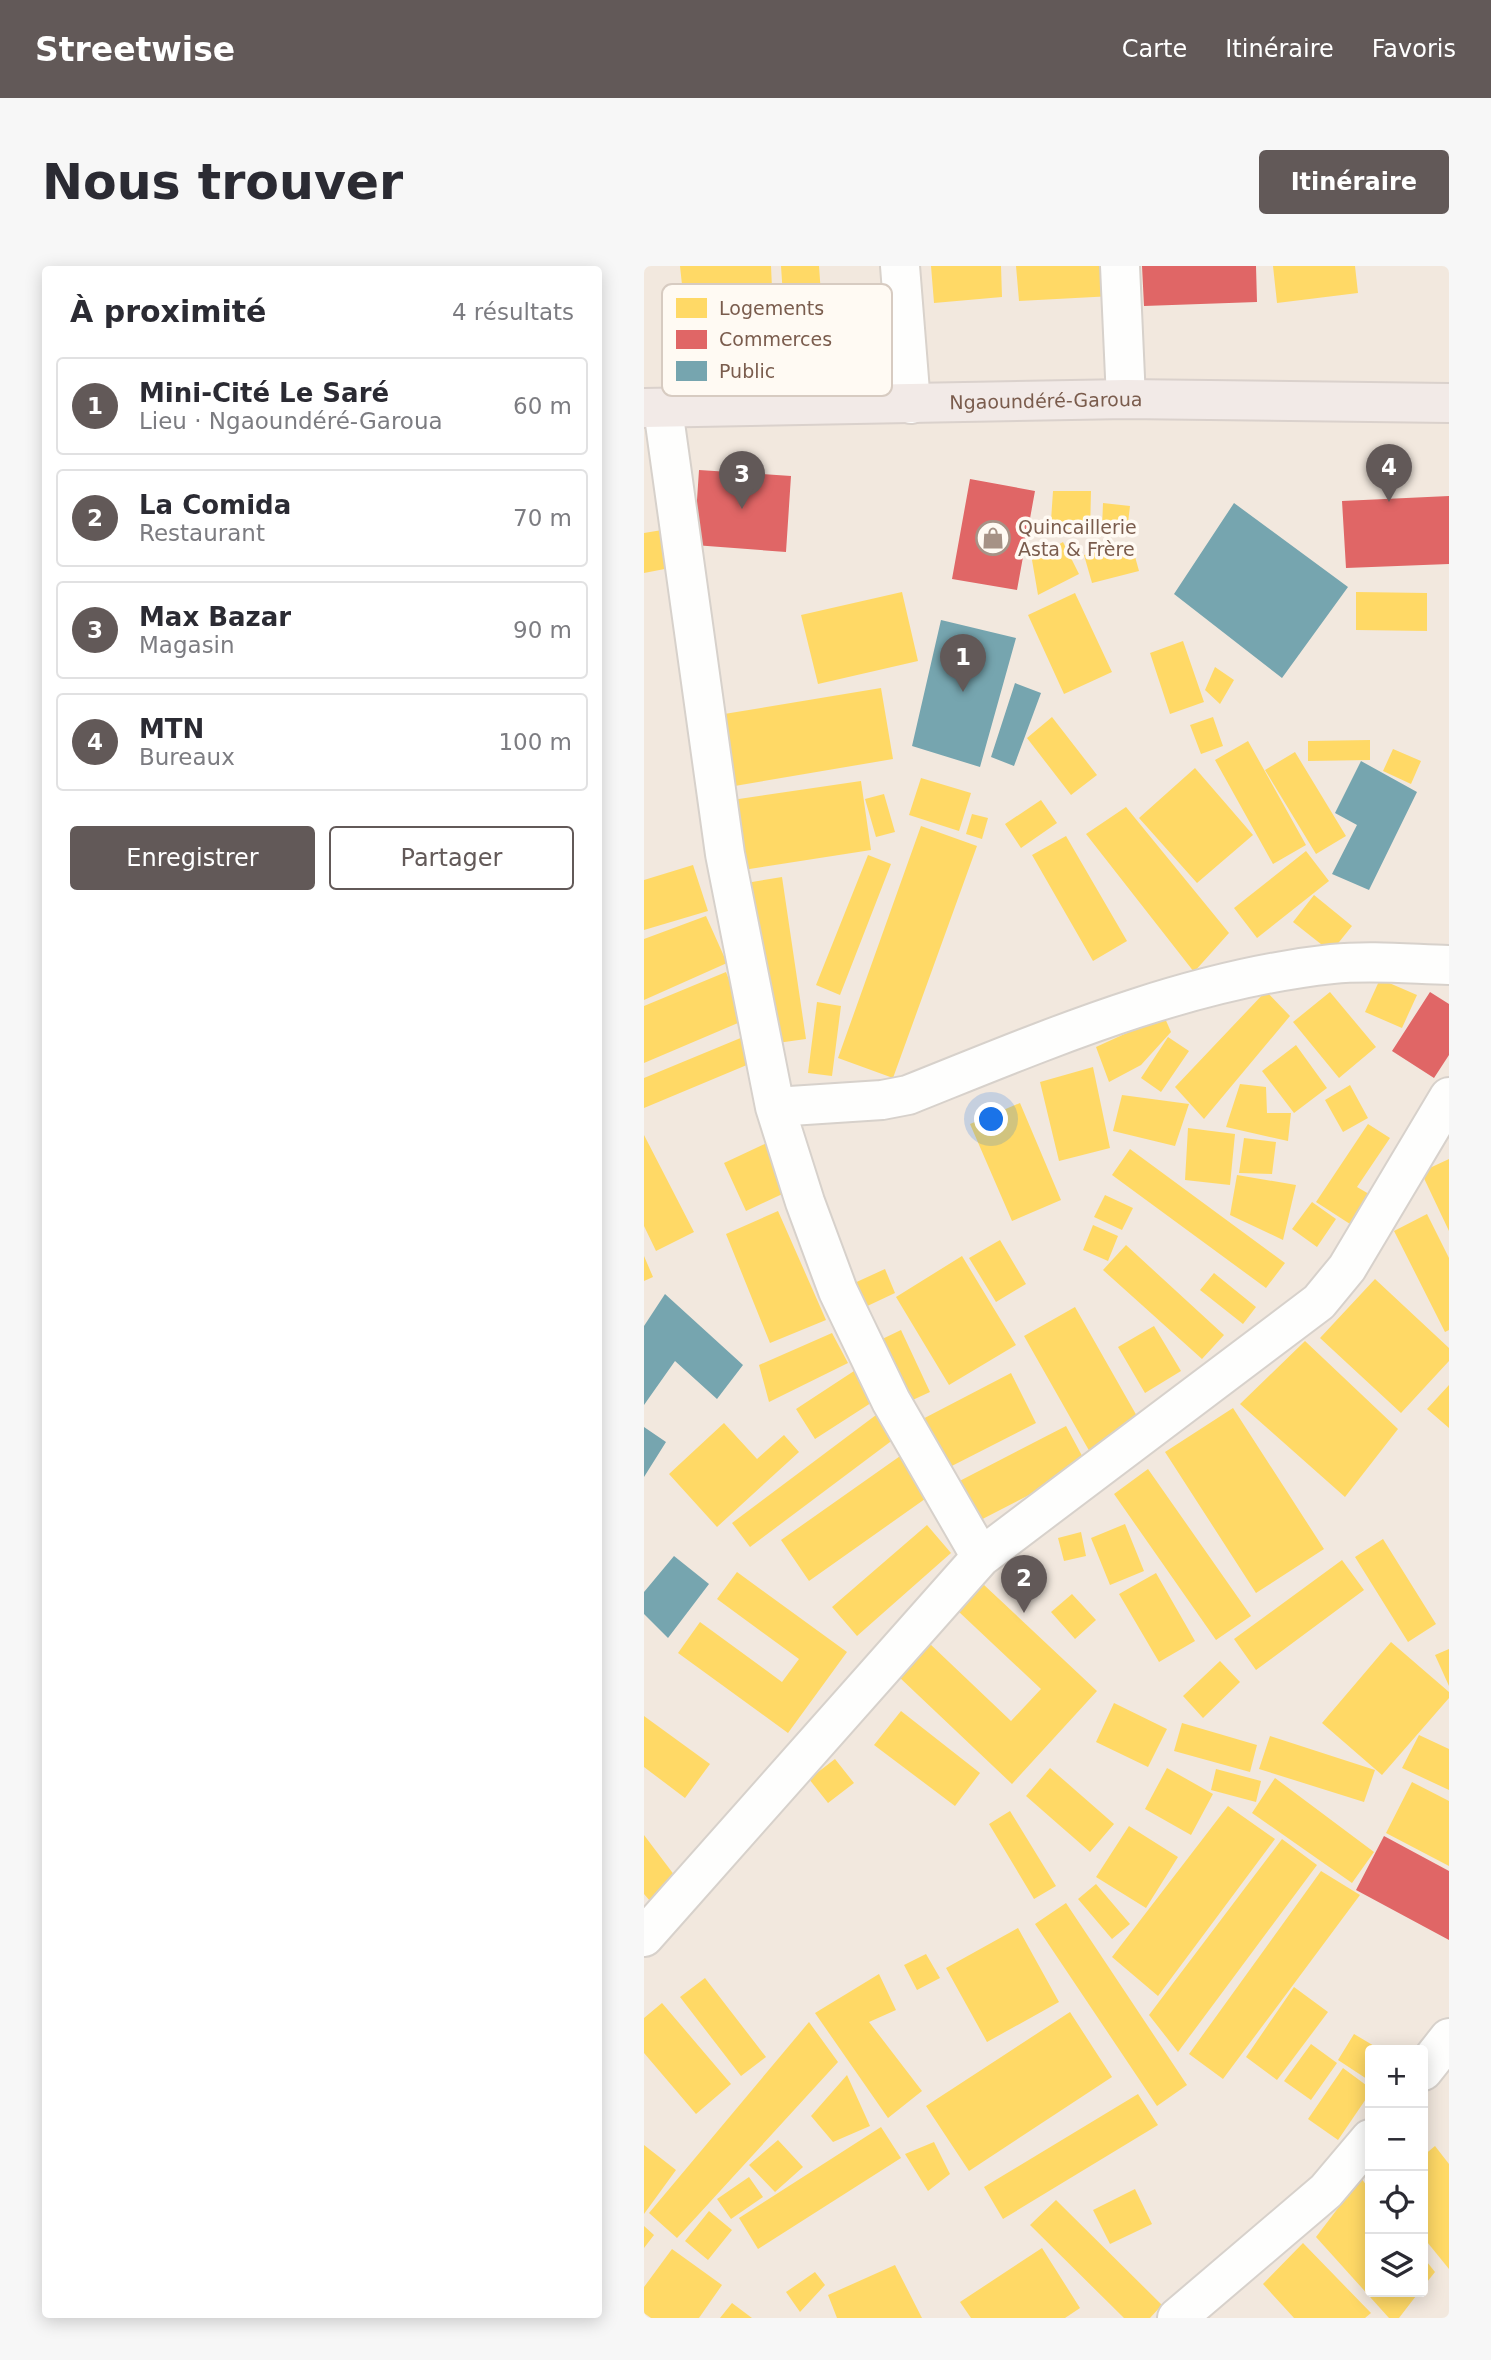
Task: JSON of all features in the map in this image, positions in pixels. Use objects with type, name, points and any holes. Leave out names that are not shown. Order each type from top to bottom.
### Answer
[{"type":"highway","name":"Ngaoundéré-Garoua","points":[[654,409],[1126,399],[1449,403]]},
{"type":"street","points":[[900,266],[911,404]]},
{"type":"street","points":[[1120,266],[1126,399]]},
{"type":"street","points":[[654,409],[724,854],[775,1107],[805,1202],[838,1291],[891,1401],[981,1557]]},
{"type":"street","points":[[775,1107],[883,1100],[908,1095],[1077,1028],[1212,985],[1333,964],[1377,962],[1449,965]]},
{"type":"street","points":[[644,1937],[981,1557],[1319,1301],[1346,1268],[1449,1097]]},
{"type":"street","points":[[1428,2065],[1449,2038]]},
{"type":"street","points":[[1177,2318],[1325,2191],[1365,2144]]},
{"type":"shaded area","points":[[644,266],[1449,266],[1449,2318],[644,2318]]},
{"type":"building: Logements","points":[[680,266],[771,266],[772,284],[682,284]]},
{"type":"building: Logements","points":[[781,266],[819,266],[820,284],[782,284]]},
{"type":"building: Logements","points":[[931,266],[1001,266],[1002,297],[934,303]]},
{"type":"building: Logements","points":[[1016,266],[1112,266],[1113,296],[1019,301]]},
{"type":"building: Logements","points":[[1273,266],[1355,266],[1358,293],[1277,303]]},
{"type":"building: Logements","points":[[1053,491],[1091,491],[1090,534],[1050,536]]},
{"type":"building: Logements","points":[[1103,503],[1130,506],[1127,531],[1102,529]]},
{"type":"building: Logements","points":[[668,529],[675,567],[644,573],[644,533]]},
{"type":"building: Logements","points":[[1063,542],[1079,574],[1038,595],[1032,560]]},
{"type":"building: Logements","points":[[1131,542],[1139,571],[1092,583],[1084,555]]},
{"type":"building: Logements","points":[[902,592],[918,661],[818,684],[801,615]]},
{"type":"building: Logements","points":[[1356,592],[1427,593],[1427,631],[1356,630]]},
{"type":"building: Logements","points":[[1075,593],[1112,672],[1064,694],[1028,615]]},
{"type":"building: Logements","points":[[1183,641],[1204,702],[1170,714],[1150,653]]},
{"type":"building: Logements","points":[[1215,667],[1234,680],[1220,704],[1205,690]]},
{"type":"building: Logements","points":[[881,688],[893,759],[723,788],[712,716]]},
{"type":"building: Logements","points":[[1052,717],[1097,775],[1071,795],[1027,738]]},
{"type":"building: Logements","points":[[1213,717],[1223,746],[1201,754],[1190,725]]},
{"type":"building: Logements","points":[[1370,740],[1370,760],[1308,761],[1308,741]]},
{"type":"building: Logements","points":[[1248,741],[1306,845],[1273,864],[1215,760]]},
{"type":"building: Logements","points":[[1393,749],[1421,761],[1411,784],[1383,771]]},
{"type":"building: Logements","points":[[1295,752],[1346,836],[1316,854],[1265,770]]},
{"type":"building: Logements","points":[[1195,768],[1253,835],[1197,883],[1139,818]]},
{"type":"building: Logements","points":[[921,778],[971,793],[959,831],[909,815]]},
{"type":"building: Logements","points":[[861,781],[871,850],[743,870],[732,800]]},
{"type":"building: Logements","points":[[884,794],[895,832],[876,837],[865,799]]},
{"type":"building: Logements","points":[[1041,800],[1057,823],[1021,848],[1005,824]]},
{"type":"building: Logements","points":[[1126,807],[1229,933],[1194,972],[1086,834]]},
{"type":"building: Logements","points":[[972,814],[988,818],[982,839],[966,834]]},
{"type":"building: Logements","points":[[921,826],[977,846],[893,1078],[838,1058]]},
{"type":"building: Logements","points":[[1066,836],[1127,941],[1093,961],[1032,855]]},
{"type":"building: Logements","points":[[1306,851],[1329,881],[1257,938],[1234,908]]},
{"type":"building: Logements","points":[[868,855],[891,864],[840,995],[816,985]]},
{"type":"building: Logements","points":[[693,865],[708,911],[644,930],[644,880]]},
{"type":"building: Logements","points":[[782,877],[806,1039],[770,1044],[746,883]]},
{"type":"building: Logements","points":[[1314,895],[1352,926],[1331,952],[1293,922]]},
{"type":"building: Logements","points":[[706,916],[727,963],[644,1000],[644,939]]},
{"type":"building: Logements","points":[[726,972],[745,1020],[644,1063],[644,1006]]},
{"type":"building: Logements","points":[[1380,979],[1417,995],[1402,1028],[1365,1012]]},
{"type":"building: Logements","points":[[1266,991],[1290,1016],[1204,1119],[1175,1087]]},
{"type":"building: Logements","points":[[1330,992],[1376,1047],[1339,1078],[1293,1022]]},
{"type":"building: Logements","points":[[817,1002],[841,1006],[832,1076],[808,1073]]},
{"type":"building: Logements","points":[[1164,1016],[1171,1032],[1141,1065],[1109,1082],[1096,1047]]},
{"type":"building: Logements","points":[[743,1037],[754,1062],[644,1108],[644,1078]]},
{"type":"building: Logements","points":[[1168,1037],[1189,1051],[1161,1092],[1141,1078]]},
{"type":"building: Logements","points":[[1296,1045],[1327,1088],[1294,1113],[1262,1071]]},
{"type":"building: Logements","points":[[1093,1067],[1110,1148],[1059,1161],[1040,1082]]},
{"type":"building: Logements","points":[[1240,1084],[1266,1087],[1267,1113],[1291,1113],[1288,1141],[1226,1127]]},
{"type":"building: Logements","points":[[1350,1085],[1368,1118],[1343,1132],[1325,1100]]},
{"type":"building: Logements","points":[[1122,1095],[1189,1104],[1175,1146],[1113,1131]]},
{"type":"building: Logements","points":[[1020,1103],[1061,1200],[1012,1221],[970,1124]]},
{"type":"building: Logements","points":[[1368,1124],[1390,1138],[1357,1187],[1369,1194],[1350,1224],[1316,1202]]},
{"type":"building: Logements","points":[[1188,1128],[1235,1134],[1230,1185],[1185,1180]]},
{"type":"building: Logements","points":[[644,1135],[694,1232],[656,1251],[644,1226]]},
{"type":"building: Logements","points":[[1244,1138],[1276,1142],[1272,1174],[1239,1173]]},
{"type":"building: Logements","points":[[769,1142],[791,1190],[746,1211],[724,1163]]},
{"type":"building: Logements","points":[[1130,1149],[1285,1263],[1266,1288],[1112,1175]]},
{"type":"building: Logements","points":[[1449,1159],[1449,1231],[1421,1172]]},
{"type":"building: Logements","points":[[1237,1175],[1296,1185],[1283,1240],[1230,1215]]},
{"type":"building: Logements","points":[[1105,1195],[1133,1208],[1122,1230],[1094,1217]]},
{"type":"building: Logements","points":[[1312,1202],[1336,1219],[1317,1247],[1292,1229]]},
{"type":"building: Logements","points":[[778,1211],[826,1320],[770,1343],[726,1234]]},
{"type":"building: Logements","points":[[1427,1214],[1449,1258],[1449,1330],[1445,1332],[1394,1231]]},
{"type":"building: Logements","points":[[1093,1225],[1118,1236],[1108,1261],[1083,1250]]},
{"type":"building: Logements","points":[[1000,1240],[1026,1284],[996,1302],[969,1258]]},
{"type":"building: Logements","points":[[1126,1245],[1224,1335],[1202,1359],[1103,1270]]},
{"type":"building: Logements","points":[[644,1256],[653,1277],[644,1281]]},
{"type":"building: Logements","points":[[962,1256],[1016,1345],[949,1385],[896,1297]]},
{"type":"building: Logements","points":[[885,1269],[895,1293],[861,1309],[850,1285]]},
{"type":"building: Logements","points":[[1214,1273],[1256,1307],[1243,1324],[1200,1290]]},
{"type":"building: Logements","points":[[1375,1279],[1449,1348],[1449,1361],[1401,1413],[1320,1338]]},
{"type":"building: Logements","points":[[1075,1307],[1142,1425],[1091,1454],[1024,1336]]},
{"type":"building: Logements","points":[[1154,1326],[1181,1371],[1145,1393],[1118,1347]]},
{"type":"building: Logements","points":[[901,1330],[930,1392],[904,1404],[876,1342]]},
{"type":"building: Logements","points":[[832,1333],[848,1363],[769,1402],[759,1365]]},
{"type":"building: Logements","points":[[1305,1341],[1398,1429],[1345,1497],[1240,1404]]},
{"type":"building: Logements","points":[[854,1371],[874,1401],[815,1439],[796,1409]]},
{"type":"building: Logements","points":[[1011,1373],[1036,1423],[940,1472],[915,1423]]},
{"type":"building: Logements","points":[[1449,1385],[1449,1428],[1427,1409]]},
{"type":"building: Logements","points":[[1233,1408],[1324,1549],[1256,1593],[1165,1452]]},
{"type":"building: Logements","points":[[876,1415],[894,1439],[750,1547],[732,1523]]},
{"type":"building: Logements","points":[[724,1423],[757,1459],[784,1435],[799,1452],[717,1527],[669,1474]]},
{"type":"building: Logements","points":[[1066,1426],[1087,1465],[967,1527],[946,1488]]},
{"type":"building: Logements","points":[[903,1454],[932,1494],[809,1581],[781,1540]]},
{"type":"building: Logements","points":[[1148,1469],[1251,1616],[1216,1640],[1114,1494]]},
{"type":"building: Logements","points":[[1125,1524],[1144,1571],[1110,1585],[1091,1538]]},
{"type":"building: Logements","points":[[927,1525],[951,1553],[857,1636],[832,1607]]},
{"type":"building: Logements","points":[[1081,1532],[1086,1556],[1064,1561],[1058,1538]]},
{"type":"building: Logements","points":[[1383,1539],[1436,1624],[1408,1642],[1355,1557]]},
{"type":"building: Logements","points":[[1342,1560],[1364,1590],[1256,1670],[1234,1639]]},
{"type":"building: Logements","points":[[737,1572],[847,1652],[788,1733],[678,1653],[700,1622],[782,1682],[799,1659],[717,1599]]},
{"type":"building: Logements","points":[[1156,1573],[1195,1641],[1159,1662],[1119,1594]]},
{"type":"building: Logements","points":[[983,1584],[1097,1691],[1012,1784],[898,1676],[929,1643],[1011,1721],[1041,1689],[958,1611]]},
{"type":"building: Logements","points":[[1072,1594],[1096,1620],[1075,1639],[1051,1612]]},
{"type":"building: Logements","points":[[1391,1642],[1449,1692],[1449,1698],[1382,1775],[1322,1723]]},
{"type":"building: Logements","points":[[1449,1649],[1449,1686],[1435,1655]]},
{"type":"building: Logements","points":[[1220,1661],[1240,1682],[1203,1718],[1183,1696]]},
{"type":"building: Logements","points":[[1114,1703],[1167,1729],[1148,1767],[1096,1742]]},
{"type":"building: Logements","points":[[901,1711],[980,1773],[955,1806],[874,1745]]},
{"type":"building: Logements","points":[[644,1716],[710,1764],[685,1798],[644,1767]]},
{"type":"building: Logements","points":[[1182,1723],[1257,1745],[1250,1772],[1174,1751]]},
{"type":"building: Logements","points":[[1419,1735],[1449,1749],[1449,1790],[1402,1768]]},
{"type":"building: Logements","points":[[1270,1736],[1375,1770],[1364,1802],[1259,1769]]},
{"type":"building: Logements","points":[[835,1759],[854,1783],[828,1803],[809,1779]]},
{"type":"building: Logements","points":[[1050,1768],[1114,1824],[1090,1852],[1026,1796]]},
{"type":"building: Logements","points":[[1167,1768],[1213,1794],[1191,1835],[1145,1809]]},
{"type":"building: Logements","points":[[1216,1769],[1261,1781],[1256,1802],[1211,1790]]},
{"type":"building: Logements","points":[[1275,1778],[1374,1852],[1352,1883],[1252,1813]]},
{"type":"building: Logements","points":[[1412,1782],[1449,1801],[1449,1866],[1386,1833]]},
{"type":"building: Logements","points":[[1228,1806],[1275,1839],[1158,1996],[1112,1957]]},
{"type":"building: Logements","points":[[1010,1811],[1056,1886],[1034,1899],[989,1824]]},
{"type":"building: Logements","points":[[1129,1826],[1178,1857],[1146,1908],[1096,1877]]},
{"type":"building: Logements","points":[[644,1835],[678,1880],[650,1901],[644,1894]]},
{"type":"building: Logements","points":[[1282,1839],[1317,1865],[1178,2052],[1149,2015]]},
{"type":"building: Logements","points":[[1321,1871],[1360,1895],[1223,2079],[1189,2054]]},
{"type":"building: Logements","points":[[1096,1884],[1130,1924],[1112,1939],[1078,1899]]},
{"type":"building: Logements","points":[[1066,1903],[1187,2085],[1157,2106],[1035,1924]]},
{"type":"building: Logements","points":[[1018,1928],[1059,2002],[987,2042],[946,1968]]},
{"type":"building: Logements","points":[[926,1954],[940,1978],[917,1990],[904,1965]]},
{"type":"building: Logements","points":[[879,1974],[896,2010],[869,2022],[922,2091],[888,2118],[815,2013]]},
{"type":"building: Logements","points":[[705,1978],[766,2057],[741,2076],[680,1997]]},
{"type":"building: Logements","points":[[1294,1987],[1328,2012],[1277,2080],[1246,2057]]},
{"type":"building: Logements","points":[[662,2003],[731,2084],[696,2114],[644,2053],[644,2018]]},
{"type":"building: Logements","points":[[1070,2012],[1112,2077],[969,2171],[926,2106]]},
{"type":"building: Logements","points":[[809,2022],[838,2062],[677,2238],[649,2213]]},
{"type":"building: Logements","points":[[1354,2034],[1373,2045],[1365,2045],[1365,2078],[1338,2060]]},
{"type":"building: Logements","points":[[1311,2044],[1337,2063],[1311,2100],[1284,2081]]},
{"type":"building: Logements","points":[[1343,2068],[1365,2084],[1365,2100],[1338,2140],[1308,2119]]},
{"type":"building: Logements","points":[[847,2075],[870,2126],[833,2142],[811,2116]]},
{"type":"building: Logements","points":[[1138,2094],[1158,2125],[1003,2219],[984,2187]]},
{"type":"building: Logements","points":[[881,2127],[901,2158],[758,2249],[739,2218]]},
{"type":"building: Logements","points":[[778,2140],[803,2167],[775,2192],[749,2165]]},
{"type":"building: Logements","points":[[934,2142],[950,2174],[928,2191],[905,2154]]},
{"type":"building: Logements","points":[[644,2145],[676,2170],[644,2214]]},
{"type":"building: Logements","points":[[1435,2146],[1449,2164],[1449,2269],[1428,2243],[1428,2152]]},
{"type":"building: Logements","points":[[749,2177],[763,2197],[731,2219],[717,2199]]},
{"type":"building: Logements","points":[[1361,2178],[1365,2183],[1365,2291],[1316,2237]]},
{"type":"building: Logements","points":[[1135,2189],[1152,2224],[1110,2244],[1093,2210]]},
{"type":"building: Logements","points":[[1056,2200],[1162,2305],[1150,2318],[1124,2318],[1030,2225]]},
{"type":"building: Logements","points":[[709,2211],[732,2230],[708,2260],[685,2241]]},
{"type":"building: Logements","points":[[644,2226],[654,2235],[644,2248]]},
{"type":"building: Logements","points":[[1303,2243],[1371,2313],[1365,2318],[1294,2318],[1263,2284]]},
{"type":"building: Logements","points":[[1042,2248],[1080,2308],[1065,2318],[971,2318],[960,2302]]},
{"type":"building: Logements","points":[[672,2249],[722,2285],[699,2318],[651,2318],[644,2313],[644,2287]]},
{"type":"building: Logements","points":[[1428,2263],[1435,2272],[1428,2281]]},
{"type":"building: Logements","points":[[895,2265],[922,2318],[837,2318],[828,2295]]},
{"type":"building: Logements","points":[[815,2272],[825,2285],[800,2312],[786,2292]]},
{"type":"building: Logements","points":[[1370,2297],[1415,2297],[1399,2318],[1389,2318]]},
{"type":"building: Logements","points":[[732,2303],[752,2318],[720,2318]]},
{"type":"building: Commerces","points":[[1142,266],[1256,266],[1257,302],[1144,306]]},
{"type":"building: Commerces","points":[[699,470],[791,476],[786,552],[694,545]]},
{"type":"building: Commerces","points":[[970,479],[1035,491],[1017,590],[952,579]]},
{"type":"building: Commerces","points":[[1449,496],[1449,564],[1346,568],[1342,501]]},
{"type":"building: Commerces","points":[[1430,992],[1449,1004],[1449,1055],[1434,1078],[1392,1051]]},
{"type":"building: Commerces","points":[[1384,1836],[1449,1871],[1449,1940],[1356,1890]]},
{"type":"building: Public","points":[[1234,503],[1348,587],[1282,678],[1174,594]]},
{"type":"building: Public","points":[[941,620],[1016,638],[980,767],[912,746]]},
{"type":"building: Public","points":[[1015,683],[1041,693],[1014,766],[991,757]]},
{"type":"building: Public","points":[[1361,761],[1417,792],[1369,890],[1332,874],[1357,825],[1335,813]]},
{"type":"building: Public","points":[[665,1294],[743,1365],[717,1399],[675,1361],[644,1405],[644,1326]]},
{"type":"building: Public","points":[[644,1427],[666,1442],[644,1477]]},
{"type":"building: Public","points":[[674,1556],[709,1584],[668,1638],[644,1614],[644,1592]]},
{"type":"place","name":"MTN","points":[[1389,502]]},
{"type":"place","name":"Max Bazar","points":[[742,509]]},
{"type":"place","name":"Quincaillerie Asta & Frère","points":[[993,538]]},
{"type":"place","name":"Mini-Cité Le Saré","points":[[963,692]]},
{"type":"place","name":"La Comida","points":[[1024,1613]]}]
